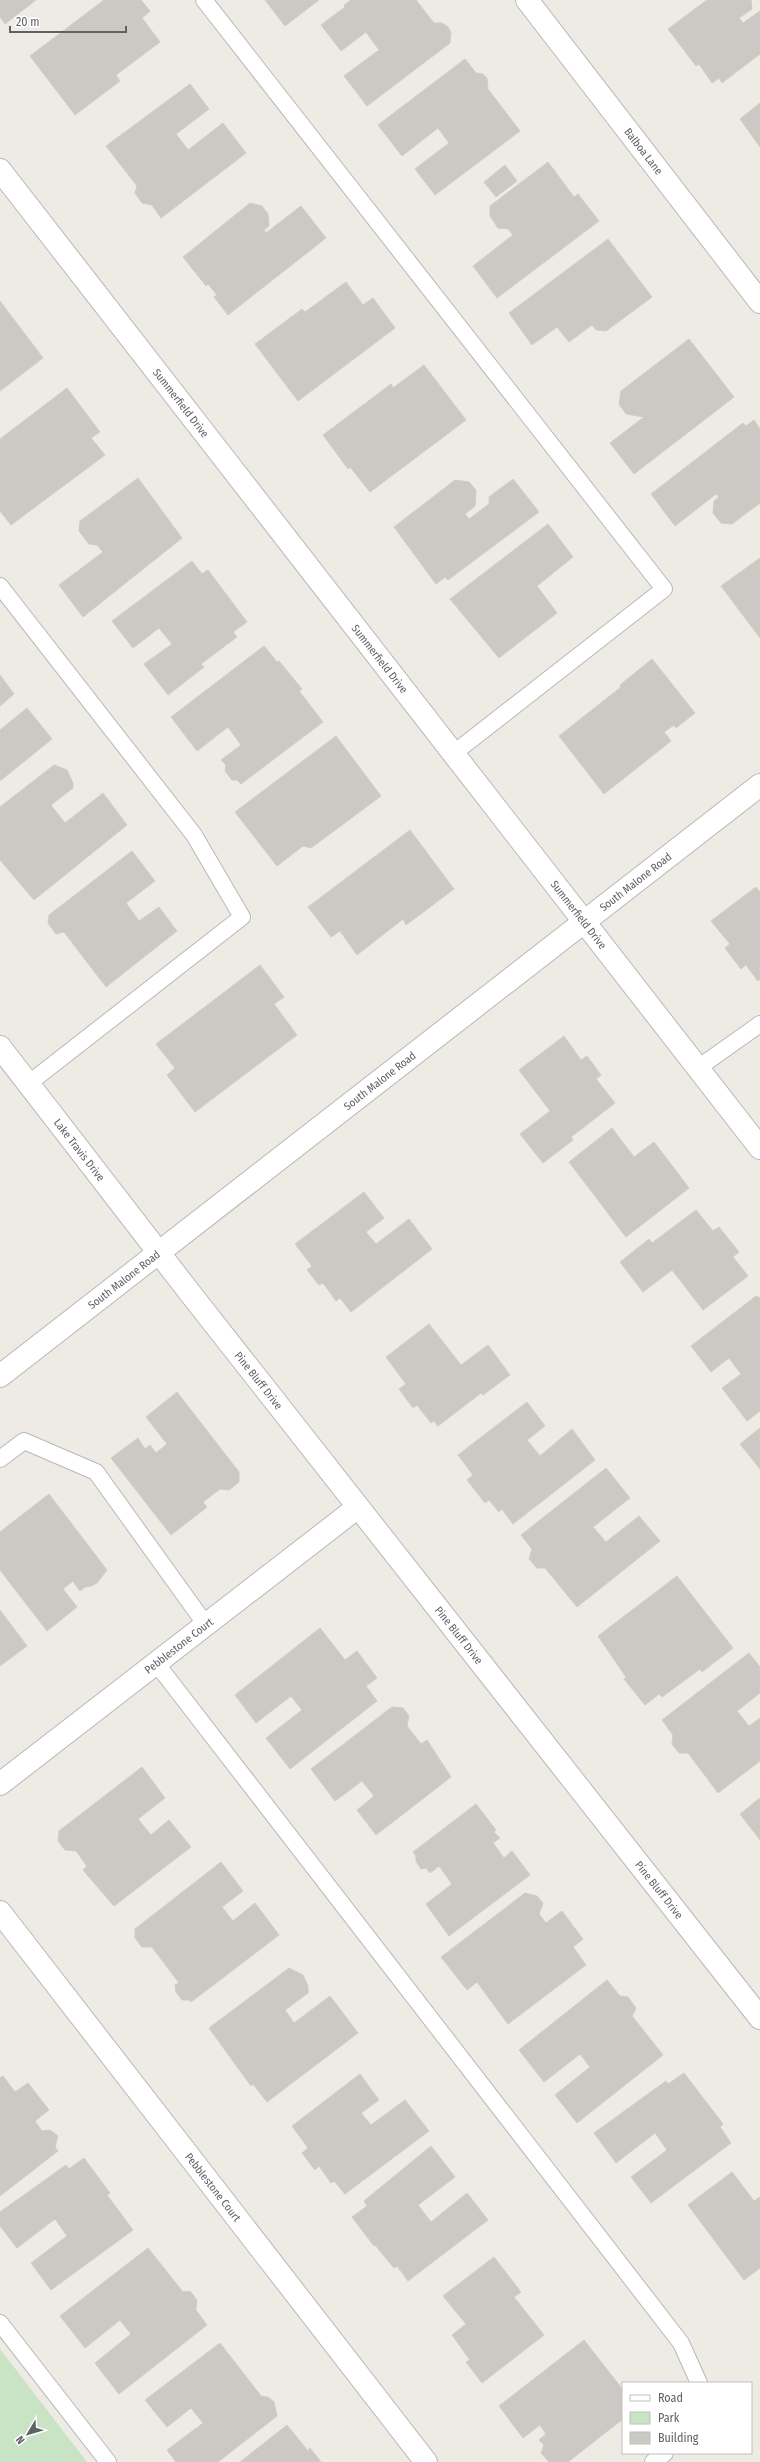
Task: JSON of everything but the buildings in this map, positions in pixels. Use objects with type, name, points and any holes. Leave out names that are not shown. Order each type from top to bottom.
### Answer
[{"type":"street","name":"Balboa Lane","points":[[527,0],[760,302]]},
{"type":"street","name":"Summerfield Drive","points":[[0,170],[454,752],[760,1148]]},
{"type":"street","name":"South Malone Road","points":[[0,1376],[760,785]]},
{"type":"street","name":"Lake Travis Drive","points":[[0,1047],[158,1253]]},
{"type":"street","name":"Pine Bluff Drive","points":[[158,1253],[760,2018]]},
{"type":"street","name":"Pebblestone Court","points":[[0,1784],[358,1507]]},
{"type":"street","name":"Pebblestone Court","points":[[0,1912],[426,2462]]},
{"type":"lane","points":[[204,0],[664,588],[454,752]]},
{"type":"lane","points":[[0,586],[194,835],[242,917],[28,1084]]},
{"type":"lane","points":[[698,1068],[760,1024]]},
{"type":"lane","points":[[0,1459],[24,1441],[96,1472],[206,1625]]},
{"type":"lane","points":[[156,1663],[681,2342],[699,2382]]},
{"type":"lane","points":[[0,2323],[108,2462]]},
{"type":"lane","points":[[653,2462],[664,2454]]},
{"type":"green space","points":[[0,2349],[87,2462],[0,2462]]}]
